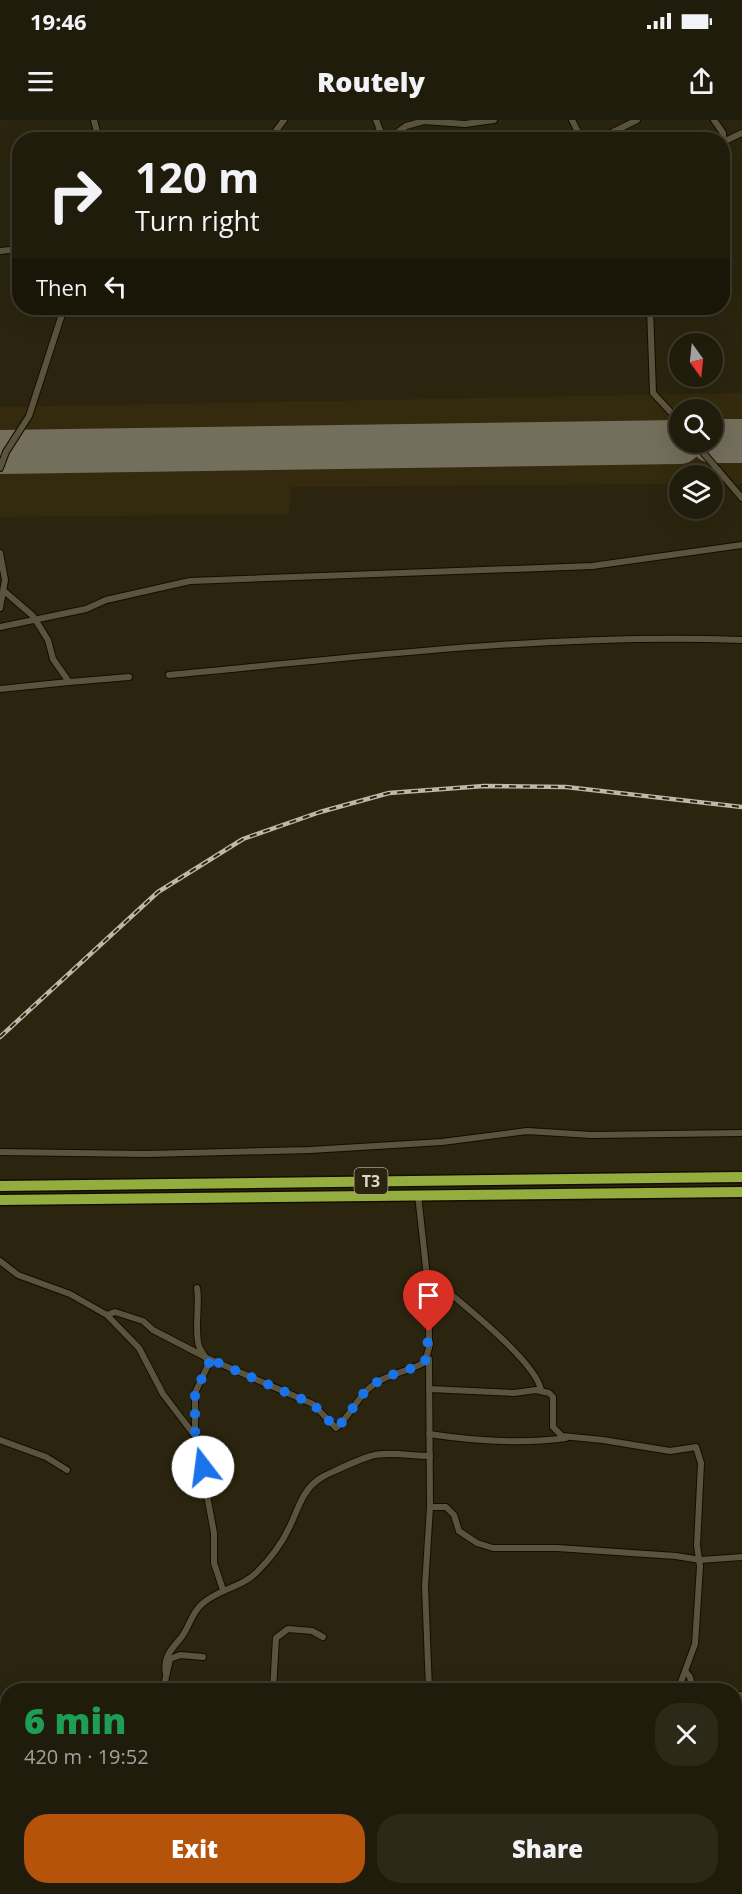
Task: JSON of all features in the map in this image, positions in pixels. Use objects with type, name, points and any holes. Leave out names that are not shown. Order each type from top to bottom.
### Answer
[{"type":"highway","name":"T3","points":[[0,1186],[742,1177]]},
{"type":"highway","name":"T3","points":[[0,1200],[742,1192]]},
{"type":"street","points":[[376,120],[380,130],[377,132]]},
{"type":"street","points":[[398,132],[406,126],[424,121],[465,124],[494,120]]},
{"type":"street","points":[[613,132],[637,120]]},
{"type":"street","points":[[0,468],[6,452],[29,416],[62,315]]},
{"type":"street","points":[[650,315],[653,393],[669,410]]},
{"type":"street","points":[[703,453],[742,498]]},
{"type":"street","points":[[0,627],[86,609],[106,600],[190,582],[592,566],[742,545]]},
{"type":"street","points":[[0,553],[5,580],[0,608]]},
{"type":"street","points":[[4,591],[34,619],[48,640],[53,659],[69,682]]},
{"type":"street","points":[[169,675],[436,650],[623,640],[742,640]]},
{"type":"street","points":[[0,689],[129,677]]},
{"type":"street","points":[[0,1152],[147,1154],[310,1150],[442,1142],[527,1131],[592,1135],[742,1132]]},
{"type":"street","points":[[418,1195],[427,1274],[429,1344],[430,1507],[425,1586],[429,1683]]},
{"type":"street","points":[[0,1261],[18,1275],[70,1294],[107,1315],[139,1348],[163,1394],[195,1436]]},
{"type":"street","points":[[427,1274],[488,1326],[537,1375],[541,1390]]},
{"type":"street","points":[[197,1288],[200,1300],[197,1317],[199,1346],[209,1363],[195,1393],[195,1436],[214,1533],[214,1563],[223,1590]]},
{"type":"street","points":[[107,1315],[115,1312],[143,1321],[153,1330],[207,1358],[313,1404],[336,1428],[348,1418],[371,1386],[384,1377],[425,1362],[429,1344]]},
{"type":"street","points":[[429,1389],[514,1393],[541,1390],[553,1397],[555,1431],[562,1436],[670,1451],[696,1447],[700,1463],[695,1644],[681,1683]]},
{"type":"street","points":[[429,1434],[474,1440],[539,1442],[573,1438]]},
{"type":"street","points":[[0,1440],[46,1457],[67,1470]]},
{"type":"street","points":[[165,1675],[164,1665],[171,1647],[181,1638],[200,1605],[223,1590],[241,1584],[255,1574],[275,1552],[290,1526],[295,1508],[309,1488],[324,1476],[372,1455],[430,1456]]},
{"type":"street","points":[[430,1507],[446,1507],[453,1515],[459,1531],[477,1543],[494,1548],[558,1548],[676,1556],[699,1560],[742,1557]]},
{"type":"street","points":[[273,1683],[276,1638],[288,1629],[312,1631],[323,1637]]},
{"type":"street","points":[[164,1683],[170,1659],[180,1655],[203,1657]]},
{"type":"street","points":[[686,1672],[691,1683]]},
{"type":"shaded area","points":[[742,393],[742,484],[723,484],[723,465],[669,465],[669,484],[292,487],[289,514],[0,517],[0,407]]},
{"type":"runway","points":[[723,441],[742,441]]},
{"type":"runway","points":[[0,452],[669,442]]},
{"type":"railway","points":[[0,1037],[158,892],[243,839],[320,812],[389,793],[484,786],[566,787],[742,807]]},
{"type":"route","points":[[203,1467],[195,1431],[195,1393],[209,1363],[207,1358],[258,1378],[313,1404],[336,1428],[348,1418],[364,1392],[371,1386],[384,1377],[417,1367],[425,1362],[429,1332]]}]
